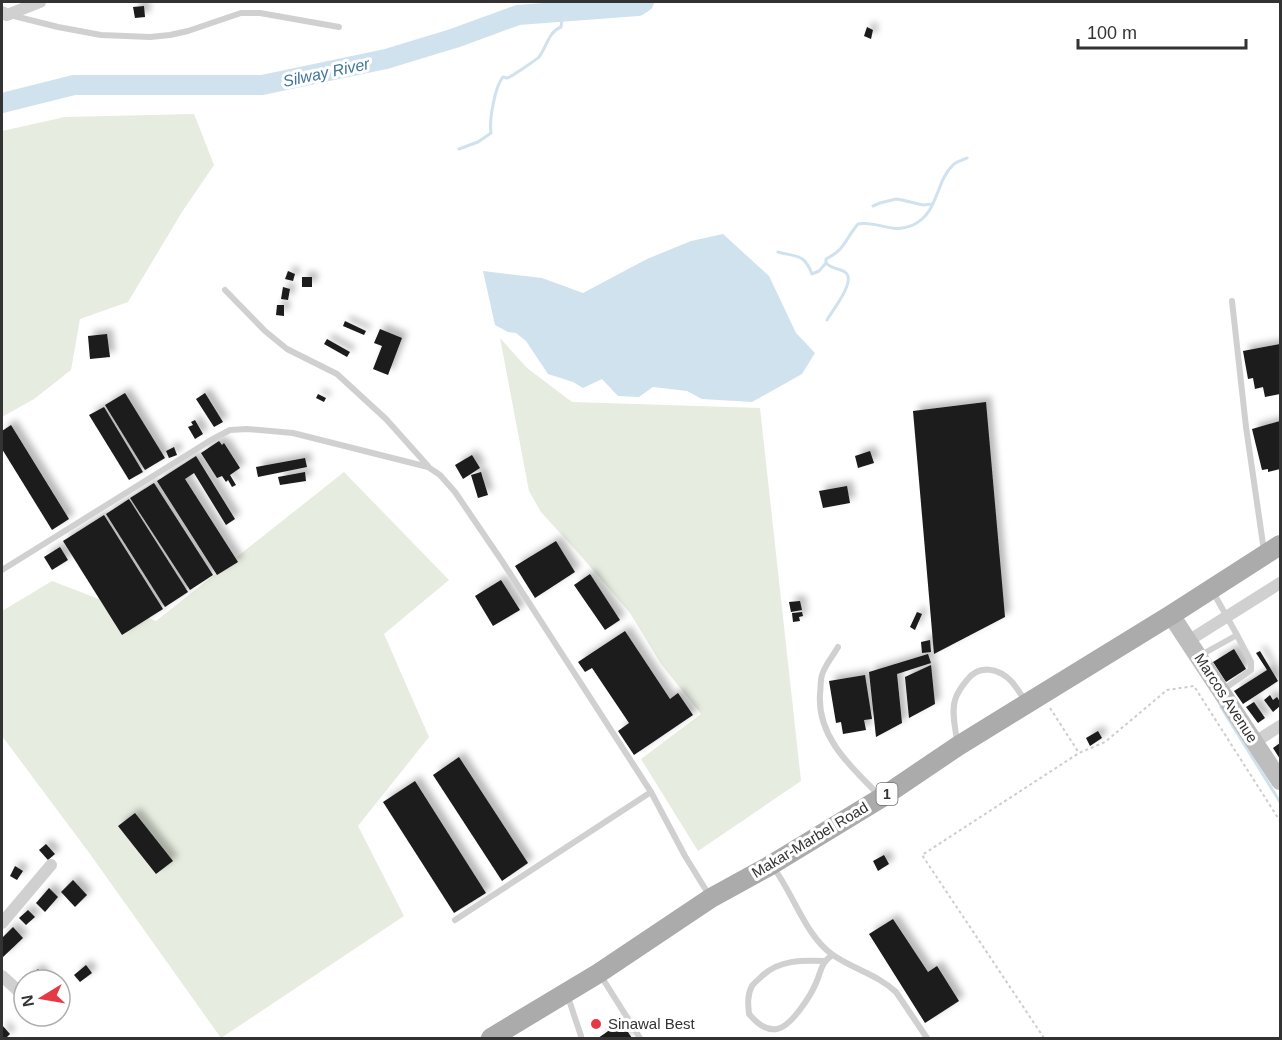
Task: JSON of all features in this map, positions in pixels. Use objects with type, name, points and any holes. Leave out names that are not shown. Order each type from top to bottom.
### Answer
[{"type":"main road","name":"Makar-Marbel Road","points":[[491,1038],[599,973],[711,898],[771,865],[881,798],[958,746],[1273,550]]},
{"type":"street","points":[[4,13],[40,2]]},
{"type":"street","points":[[1196,636],[1281,583]]},
{"type":"street","name":"Marcos Avenue","points":[[1171,615],[1281,781]]},
{"type":"street","points":[[1255,742],[1281,726]]},
{"type":"street","points":[[2,923],[51,865]]},
{"type":"lane","points":[[4,13],[101,35],[150,37],[170,35],[242,13],[260,13],[339,27]]},
{"type":"lane","points":[[225,290],[265,331],[287,349],[337,374],[386,419],[455,492],[651,792],[685,856],[711,898]]},
{"type":"lane","points":[[1232,301],[1246,427],[1273,550]]},
{"type":"lane","points":[[2,570],[230,430],[247,429],[293,433],[428,466]]},
{"type":"lane","points":[[1212,589],[1251,662],[1251,670],[1221,691]]},
{"type":"lane","points":[[1198,656],[1237,635]]},
{"type":"lane","points":[[838,647],[822,675],[820,702],[824,724],[832,743],[843,758],[881,798]]},
{"type":"lane","points":[[958,746],[954,714],[955,700],[962,686],[972,674],[984,669],[998,671],[1035,700]]},
{"type":"lane","points":[[455,920],[651,792]]},
{"type":"lane","points":[[771,865],[783,880],[819,942],[832,955],[892,988],[927,1038]]},
{"type":"lane","points":[[824,961],[804,960],[771,968],[752,986],[748,1000],[749,1014],[759,1025],[779,1029],[784,1026],[811,993],[824,961],[832,955]]},
{"type":"lane","points":[[599,973],[640,1038]]},
{"type":"lane","points":[[566,992],[580,1036]]},
{"type":"path","points":[[1044,1038],[922,855],[1079,753],[1106,742],[1167,690],[1194,686],[1281,820]]},
{"type":"path","points":[[1035,700],[1079,753]]},
{"type":"shaded area","points":[[194,114],[214,165],[182,212],[128,302],[80,319],[71,370],[34,399],[2,417],[2,131],[65,117]]},
{"type":"shaded area","points":[[500,338],[527,368],[572,402],[760,408],[801,781],[698,851],[641,759],[701,714],[661,664],[630,613],[541,512],[529,491]]},
{"type":"shaded area","points":[[344,472],[449,580],[384,634],[429,737],[358,826],[404,916],[221,1038],[90,854],[2,736],[2,611],[52,581],[156,621]]},
{"type":"water","points":[[723,234],[769,276],[796,333],[815,353],[802,374],[752,402],[702,399],[687,391],[653,387],[639,397],[618,396],[602,379],[583,388],[573,382],[548,374],[526,341],[516,333],[508,332],[495,325],[483,271],[542,278],[583,293],[647,259],[691,241]]},
{"type":"building","points":[[144,6],[145,17],[135,18],[133,7]]},
{"type":"building","points":[[867,27],[873,30],[871,39],[864,36]]},
{"type":"building","points":[[288,271],[295,274],[293,281],[285,279]]},
{"type":"building","points":[[302,277],[312,277],[312,287],[302,287]]},
{"type":"building","points":[[283,287],[290,289],[288,300],[281,299]]},
{"type":"building","points":[[277,305],[284,305],[284,316],[276,315]]},
{"type":"building","points":[[345,321],[366,331],[364,335],[343,326]]},
{"type":"building","points":[[380,329],[402,338],[388,375],[373,369],[382,346],[374,343]]},
{"type":"building","points":[[107,334],[110,357],[90,359],[88,336]]},
{"type":"building","points":[[327,339],[350,352],[347,357],[324,344]]},
{"type":"building","points":[[1280,344],[1280,394],[1265,397],[1263,387],[1255,389],[1253,378],[1248,379],[1243,351]]},
{"type":"building","points":[[125,393],[165,458],[145,470],[105,405]]},
{"type":"building","points":[[205,393],[223,422],[214,427],[196,399]]},
{"type":"building","points":[[318,394],[326,398],[324,402],[316,398]]},
{"type":"building","points":[[986,402],[1005,617],[934,654],[913,411]]},
{"type":"building","points":[[104,407],[143,472],[129,480],[89,415]]},
{"type":"building","points":[[195,420],[203,434],[195,439],[188,427],[193,425],[191,422]]},
{"type":"building","points":[[1280,421],[1280,469],[1268,472],[1268,469],[1262,470],[1252,429]]},
{"type":"building","points":[[11,425],[69,519],[52,530],[2,449],[2,431]]},
{"type":"building","points":[[219,441],[222,445],[224,443],[240,468],[230,475],[236,485],[232,487],[222,476],[217,478],[201,453]]},
{"type":"building","points":[[174,447],[177,455],[169,458],[166,451]]},
{"type":"building","points":[[870,451],[874,463],[858,468],[855,456]]},
{"type":"building","points":[[472,455],[480,468],[463,479],[455,465]]},
{"type":"building","points":[[196,456],[235,519],[226,525],[194,473],[185,479],[238,562],[217,575],[157,481]]},
{"type":"building","points":[[305,458],[307,467],[258,477],[256,467]]},
{"type":"building","points":[[305,472],[306,481],[280,485],[278,477]]},
{"type":"building","points":[[481,472],[488,495],[478,498],[471,475]]},
{"type":"building","points":[[154,483],[213,575],[190,590],[130,498]]},
{"type":"building","points":[[847,486],[850,503],[823,508],[819,491]]},
{"type":"building","points":[[129,499],[188,592],[165,607],[106,514]]},
{"type":"building","points":[[104,515],[163,609],[122,635],[63,541]]},
{"type":"building","points":[[556,541],[575,572],[535,598],[515,566]]},
{"type":"building","points":[[60,547],[68,560],[52,570],[44,557]]},
{"type":"building","points":[[590,574],[620,620],[605,630],[574,585]]},
{"type":"building","points":[[501,580],[520,610],[493,626],[475,596]]},
{"type":"building","points":[[800,601],[802,610],[791,612],[789,602]]},
{"type":"building","points":[[802,612],[803,616],[799,617],[800,621],[793,622],[792,613]]},
{"type":"building","points":[[917,612],[922,614],[915,630],[910,627]]},
{"type":"building","points":[[625,631],[670,699],[678,693],[693,715],[634,755],[618,731],[629,723],[592,668],[585,672],[578,662]]},
{"type":"building","points":[[930,640],[931,652],[922,653],[921,642]]},
{"type":"building","points":[[1234,649],[1246,669],[1226,682],[1213,662]]},
{"type":"building","points":[[1260,651],[1278,681],[1243,704],[1234,691],[1267,670],[1256,653]]},
{"type":"building","points":[[928,654],[931,663],[897,674],[902,723],[876,737],[869,672]]},
{"type":"building","points":[[931,665],[935,704],[909,718],[905,677]]},
{"type":"building","points":[[865,675],[872,719],[864,720],[866,730],[843,734],[841,722],[836,723],[829,681]]},
{"type":"building","points":[[1270,695],[1273,700],[1277,697],[1280,702],[1280,706],[1273,712],[1264,700]]},
{"type":"building","points":[[1254,702],[1265,718],[1258,723],[1246,707]]},
{"type":"building","points":[[1098,731],[1102,738],[1090,746],[1086,738]]},
{"type":"building","points":[[1280,743],[1280,759],[1273,748]]},
{"type":"building","points":[[459,757],[528,863],[502,881],[433,775]]},
{"type":"building","points":[[415,781],[486,893],[454,913],[383,802]]},
{"type":"building","points":[[135,813],[173,861],[156,874],[118,826]]},
{"type":"building","points":[[46,844],[55,854],[48,860],[39,850]]},
{"type":"building","points":[[884,855],[889,864],[878,871],[873,861]]},
{"type":"building","points":[[15,866],[23,871],[17,880],[10,876]]},
{"type":"building","points":[[73,880],[87,895],[75,907],[61,892]]},
{"type":"building","points":[[49,888],[58,897],[45,912],[36,903]]},
{"type":"building","points":[[28,910],[35,917],[26,925],[19,918]]},
{"type":"building","points":[[893,919],[928,972],[937,966],[959,1001],[925,1023],[869,934]]},
{"type":"building","points":[[13,927],[23,938],[2,958],[2,938]]},
{"type":"building","points":[[86,965],[92,973],[80,982],[74,975]]},
{"type":"building","points":[[621,1022],[632,1038],[598,1038],[604,1034]]},
{"type":"building","points":[[2,1025],[10,1034],[6,1038],[2,1038]]},
{"type":"waterway","name":"Silway River","points":[[2,103],[74,85],[262,85],[386,59],[455,38],[518,15],[638,6],[644,2]]},
{"type":"waterway","points":[[459,149],[478,142],[491,133],[493,104],[500,81],[503,77],[509,77],[539,57],[550,36],[561,27],[562,19],[558,5]]},
{"type":"waterway","points":[[827,320],[845,291],[848,278],[845,272],[828,265],[826,259],[841,247],[858,224],[905,228],[921,220],[928,213],[948,171],[954,164],[967,158]]},
{"type":"waterway","points":[[873,206],[896,199],[923,205],[932,204]]},
{"type":"waterway","points":[[778,252],[802,259],[812,274],[819,271],[826,263]]},
{"type":"waterway","points":[[1221,707],[1280,802]]},
{"type":"place","name":"Sinawal Best","points":[[596,1024]]}]
